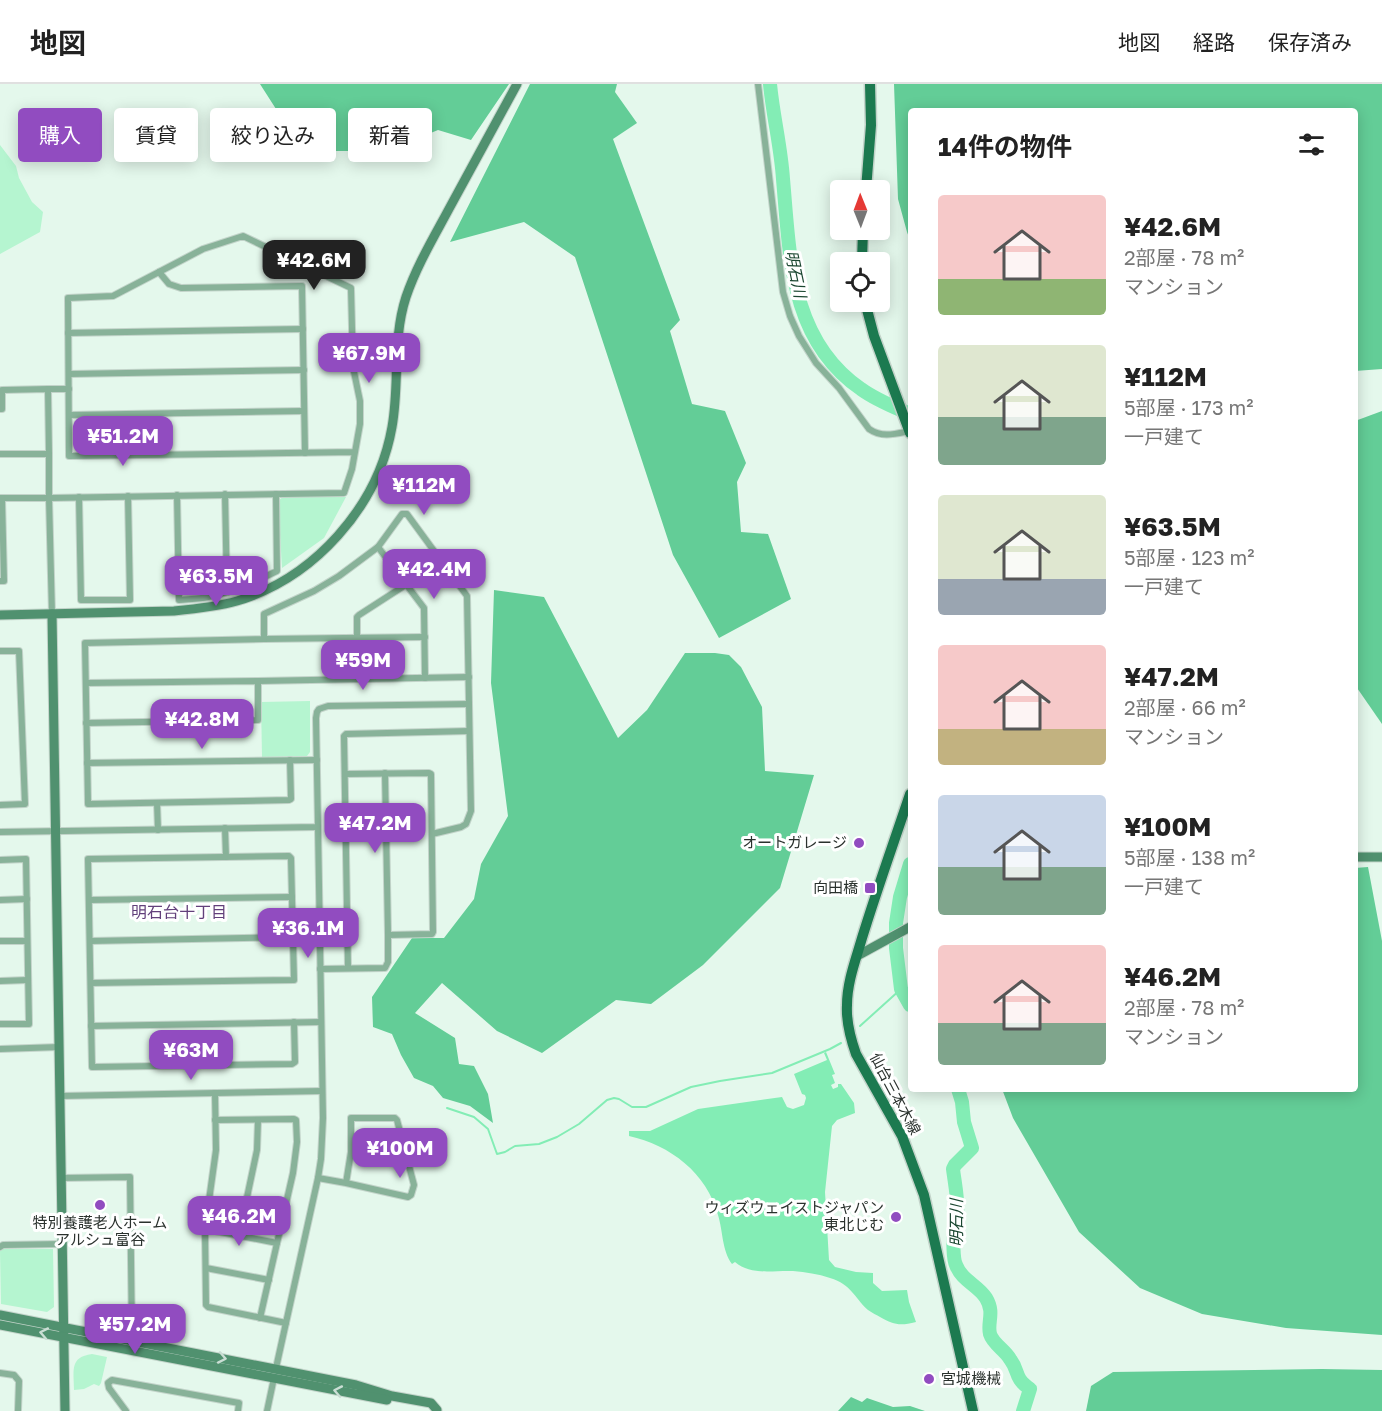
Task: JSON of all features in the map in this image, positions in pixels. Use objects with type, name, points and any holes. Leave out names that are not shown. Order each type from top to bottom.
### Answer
[{"type":"main road","points":[[867,180],[871,125],[870,84]]},
{"type":"main road","points":[[868,312],[874,336],[908,426]]},
{"type":"main road","name":"仙台三本木線","points":[[908,800],[857,956],[847,1002],[849,1031],[856,1054],[902,1136],[924,1195],[973,1411]]},
{"type":"street","points":[[0,615],[183,610],[238,601],[278,583],[301,569],[338,536],[377,476],[392,431],[398,331],[405,300],[417,267],[517,84]]},
{"type":"street","points":[[758,84],[783,292],[790,316],[799,336],[816,363],[839,388],[869,429],[880,435],[908,429]]},
{"type":"street","points":[[0,581],[4,581],[1,498],[344,493],[352,469],[355,452],[360,423],[360,401],[353,367],[351,288],[243,236],[203,249],[113,296],[68,298],[69,456],[355,452]]},
{"type":"street","points":[[159,272],[170,284],[181,288],[302,286],[305,453]]},
{"type":"street","points":[[68,333],[303,329]]},
{"type":"street","points":[[69,374],[304,370]]},
{"type":"street","points":[[0,409],[2,409],[2,390],[69,388]]},
{"type":"street","points":[[48,389],[65,1411]]},
{"type":"street","points":[[69,415],[304,411]]},
{"type":"street","points":[[0,454],[49,454]]},
{"type":"street","points":[[225,494],[227,592]]},
{"type":"street","points":[[177,495],[179,600],[206,598],[227,592],[258,581],[277,571],[276,494]]},
{"type":"street","points":[[80,497],[81,600],[130,600],[128,496]]},
{"type":"street","points":[[264,639],[264,614],[331,581],[378,547],[402,514],[407,514],[467,596],[471,805],[469,816],[461,827],[432,834]]},
{"type":"street","points":[[378,547],[424,608],[426,678]]},
{"type":"street","points":[[357,638],[357,617],[406,584]]},
{"type":"street","points":[[290,760],[291,799],[289,800],[88,804],[85,643],[425,637]]},
{"type":"street","points":[[0,651],[19,651],[25,804],[0,805]]},
{"type":"street","points":[[86,683],[469,677]]},
{"type":"street","points":[[86,723],[258,720],[258,681]]},
{"type":"street","points":[[267,1411],[318,1178],[322,1139],[316,712],[322,707],[469,704]]},
{"type":"street","points":[[348,968],[344,736],[346,734],[469,731]]},
{"type":"street","points":[[87,763],[317,760]]},
{"type":"street","points":[[320,969],[385,968],[388,962],[385,773]]},
{"type":"street","points":[[345,774],[431,774],[433,932],[432,934],[388,935]]},
{"type":"street","points":[[157,803],[158,830]]},
{"type":"street","points":[[0,832],[318,827]]},
{"type":"street","points":[[225,828],[226,857]]},
{"type":"street","points":[[90,983],[294,980],[290,856],[88,859],[90,941],[90,983],[92,1067],[292,1064],[295,1062],[294,1022]]},
{"type":"street","points":[[1358,856],[1382,857]]},
{"type":"street","points":[[0,860],[26,859],[29,1024],[0,1024]]},
{"type":"street","points":[[89,900],[292,897]]},
{"type":"street","points":[[0,900],[27,899]]},
{"type":"street","points":[[292,917],[320,916]]},
{"type":"street","points":[[857,956],[907,930]]},
{"type":"street","points":[[90,941],[293,937]]},
{"type":"street","points":[[0,941],[27,941]]},
{"type":"street","points":[[0,981],[28,980]]},
{"type":"street","points":[[91,1026],[321,1022]]},
{"type":"street","points":[[0,1049],[58,1047]]},
{"type":"street","points":[[59,1096],[322,1091]]},
{"type":"street","points":[[214,1093],[216,1150],[205,1229],[206,1305],[286,1323]]},
{"type":"street","points":[[318,1178],[408,1197],[411,1195],[414,1185],[395,1118],[351,1118],[351,1152],[346,1183]]},
{"type":"street","points":[[215,1120],[296,1120],[297,1142],[294,1163],[260,1318]]},
{"type":"street","points":[[239,1235],[256,1157],[258,1120]]},
{"type":"street","points":[[61,1178],[130,1177],[132,1341]]},
{"type":"street","points":[[205,1229],[277,1243]]},
{"type":"street","points":[[0,1247],[3,1245],[62,1244]]},
{"type":"street","points":[[206,1268],[269,1280]]},
{"type":"street","points":[[0,1315],[64,1332],[275,1373]]},
{"type":"street","points":[[0,1325],[132,1341],[437,1411]]},
{"type":"street","points":[[0,1373],[14,1375],[19,1381],[18,1411]]},
{"type":"street","points":[[126,1411],[109,1388],[108,1383],[112,1380],[239,1403],[238,1411]]},
{"type":"shaded area","points":[[260,84],[509,84],[471,140],[438,130],[432,132],[432,108],[348,108],[348,151],[336,151],[336,108],[275,108]]},
{"type":"shaded area","points":[[530,84],[617,84],[615,92],[637,123],[613,139],[680,320],[670,331],[692,404],[725,411],[746,463],[737,482],[741,532],[768,534],[791,599],[719,638],[673,555],[575,257],[524,222],[450,242]]},
{"type":"shaded area","points":[[894,84],[1382,84],[1382,369],[1358,371],[1358,108],[908,108],[908,235],[898,199]]},
{"type":"shaded area","points":[[0,145],[16,166],[19,178],[32,202],[43,212],[40,232],[0,254]]},
{"type":"shaded area","points":[[1382,411],[1382,724],[1358,689],[1358,420]]},
{"type":"shaded area","points":[[283,497],[346,497],[324,538],[282,568],[278,501]]},
{"type":"shaded area","points":[[494,590],[544,597],[618,738],[647,710],[685,653],[729,655],[741,667],[762,707],[765,771],[814,775],[780,888],[703,965],[651,1004],[616,1000],[542,1053],[497,1031],[442,983],[415,1013],[455,1038],[459,1064],[474,1066],[488,1094],[493,1123],[470,1106],[443,1098],[433,1086],[414,1078],[392,1034],[373,1027],[372,997],[412,938],[444,938],[474,899],[481,864],[508,816],[491,683]]},
{"type":"shaded area","points":[[310,701],[310,752],[307,756],[262,757],[261,702]]},
{"type":"shaded area","points":[[1368,867],[1382,941],[1382,1335],[1286,1328],[1202,1314],[1140,1288],[1079,1232],[1013,1118],[1003,1092],[1358,1092],[1358,868]]},
{"type":"shaded area","points":[[826,1052],[835,1074],[832,1075],[835,1083],[831,1085],[833,1089],[841,1084],[854,1103],[855,1113],[837,1120],[832,1126],[825,1192],[829,1260],[835,1267],[873,1273],[873,1283],[882,1291],[907,1290],[916,1322],[897,1324],[885,1320],[868,1310],[843,1284],[830,1278],[798,1271],[755,1271],[735,1262],[732,1264],[726,1253],[713,1200],[696,1174],[685,1163],[659,1146],[629,1136],[629,1131],[650,1131],[698,1109],[782,1097],[787,1107],[793,1109],[804,1105],[806,1098],[794,1074],[827,1060],[824,1053]]},
{"type":"shaded area","points":[[3,1249],[53,1249],[54,1307],[47,1312],[1,1304],[0,1251]]},
{"type":"shaded area","points":[[92,1354],[107,1357],[101,1383],[99,1386],[94,1384],[84,1389],[74,1390],[76,1362],[79,1358]]},
{"type":"shaded area","points":[[1382,1370],[1382,1411],[1086,1411],[1091,1386],[1113,1372]]},
{"type":"shaded area","points":[[851,1397],[862,1402],[867,1398],[893,1407],[910,1406],[925,1411],[838,1411]]},
{"type":"waterway","name":"明石川","points":[[770,84],[782,167],[792,267],[807,322],[820,346],[838,369],[867,393],[908,413]]},
{"type":"waterway","name":"明石川","points":[[908,871],[900,897],[896,923],[896,948],[901,989],[908,1001]]},
{"type":"waterway","points":[[860,1026],[901,989]]},
{"type":"waterway","points":[[447,1108],[474,1117],[488,1129],[497,1154],[515,1146],[539,1144],[557,1137],[579,1124],[607,1100],[614,1098],[632,1107],[646,1107],[691,1087],[772,1073],[841,1043]]},
{"type":"waterway","name":"明石川","points":[[959,1092],[964,1122],[972,1148],[953,1169],[957,1194],[957,1221],[953,1240],[955,1262],[962,1275],[979,1290],[989,1303],[990,1334],[1008,1356],[1021,1381],[1030,1389],[1023,1411]]},
{"type":"place","name":"オートガレージ","points":[[859,843]]},
{"type":"place","name":"向田橋","points":[[870,888]]},
{"type":"place","name":"特別養護老人ホーム アルシュ富谷","points":[[100,1205]]},
{"type":"place","name":"ウィズウェイストジャパン 東北じむ","points":[[896,1217]]},
{"type":"place","name":"宮城機械","points":[[929,1379]]},
{"type":"district","name":"明石台十丁目","points":[[179,912]]}]
